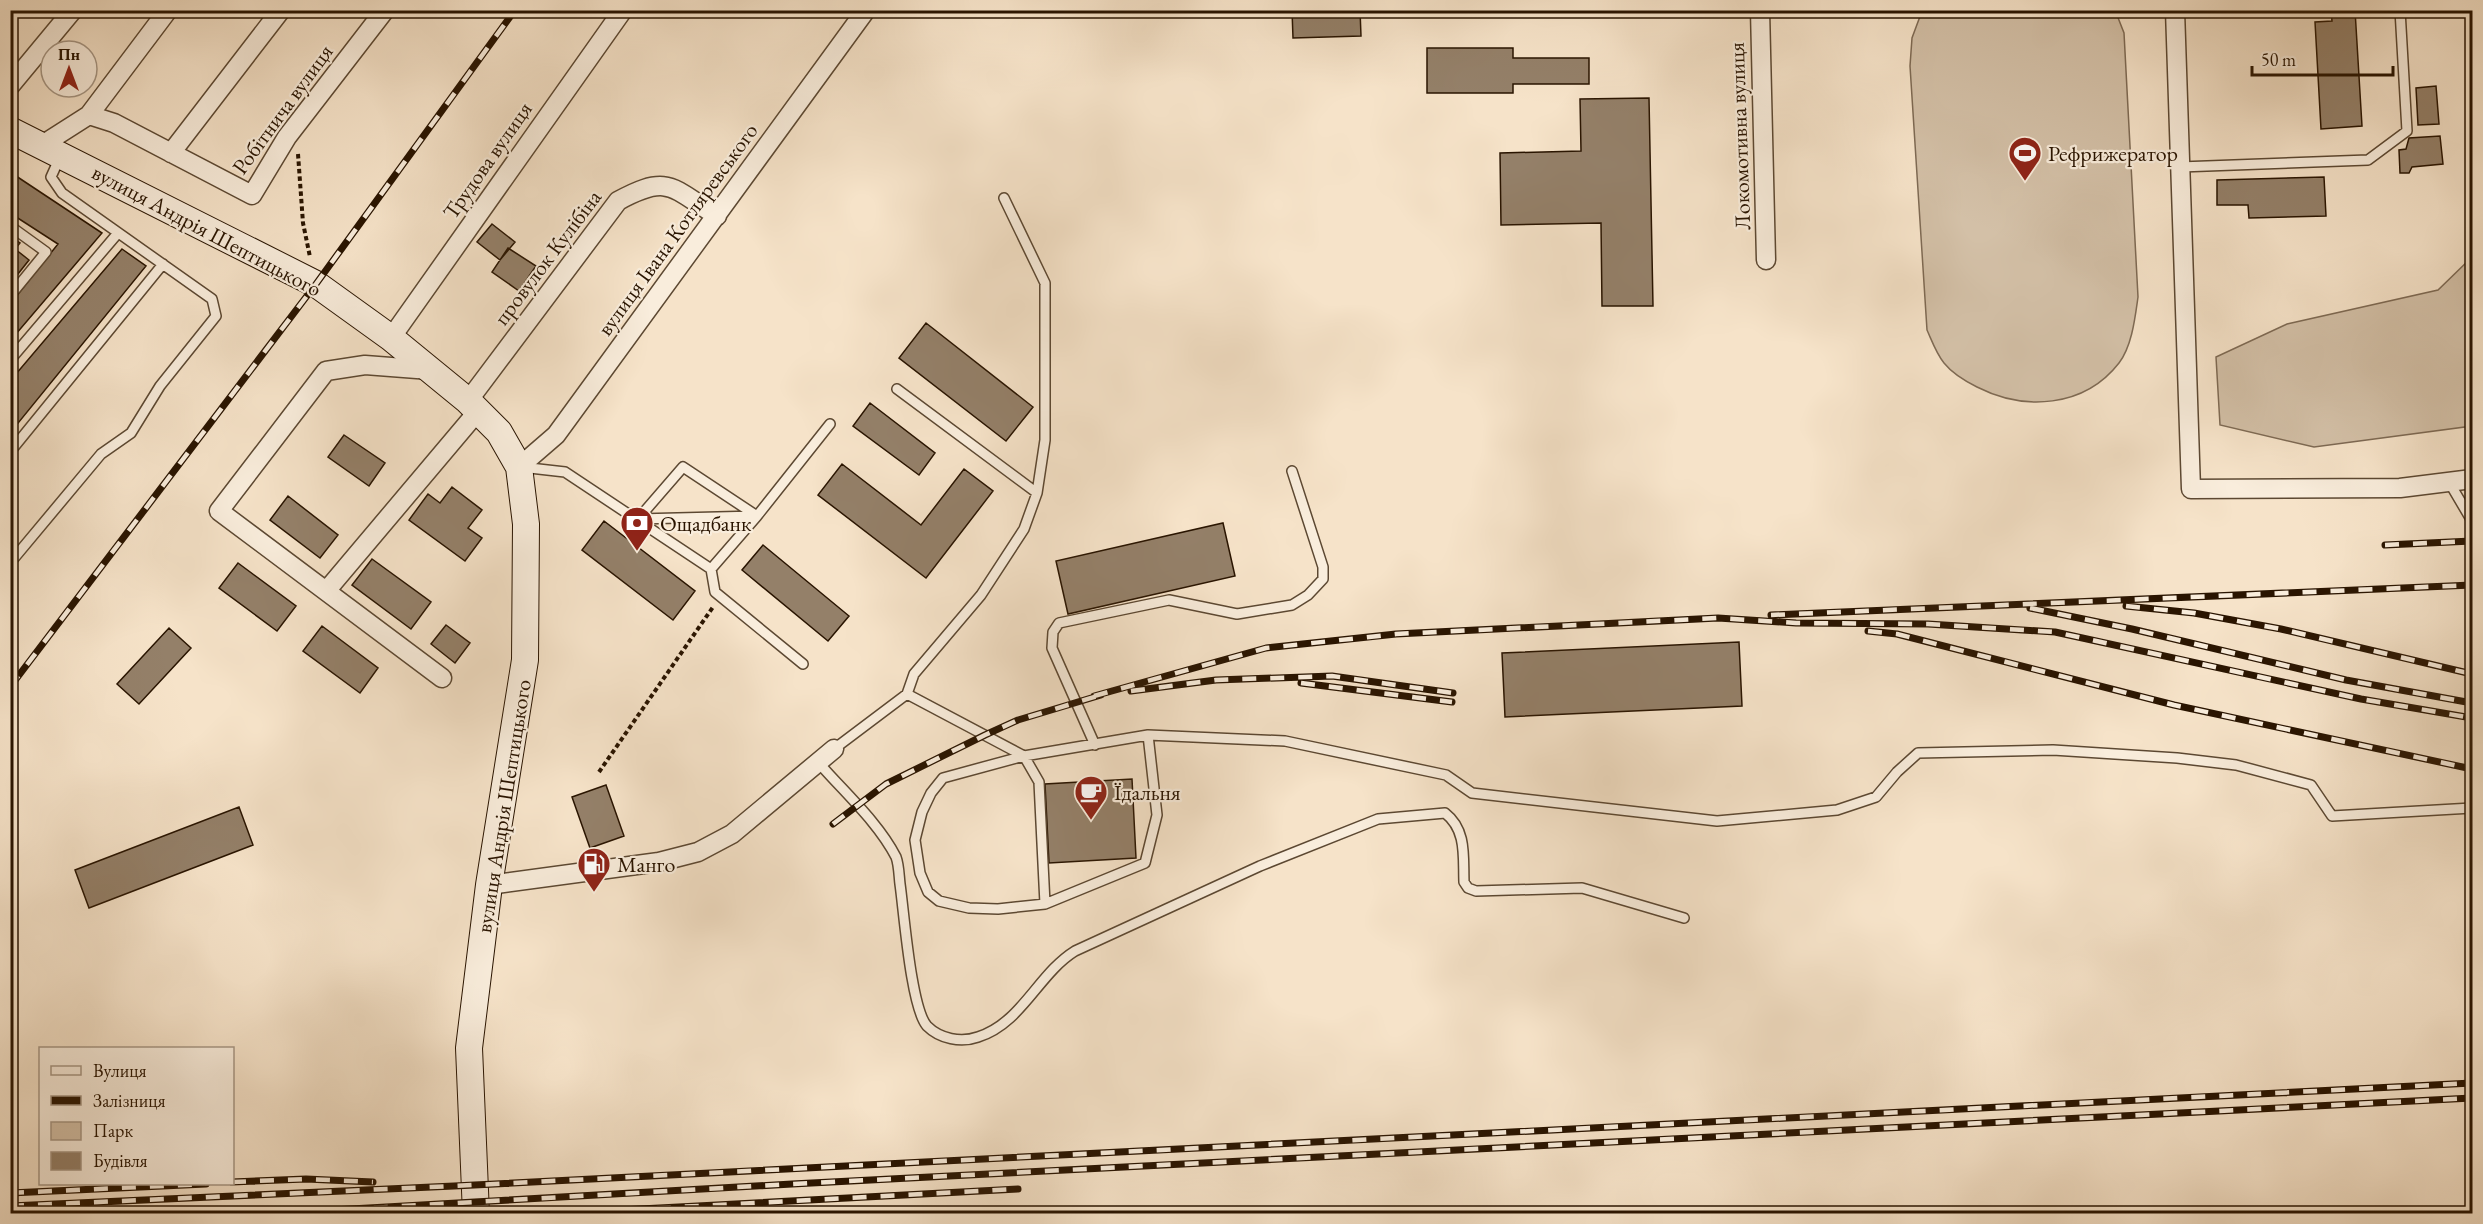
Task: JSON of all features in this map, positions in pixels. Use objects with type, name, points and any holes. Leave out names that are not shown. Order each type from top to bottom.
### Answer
[{"type":"main road","name":"вулиця Андрія Шептицького","points":[[10,130],[316,284],[391,338],[473,406],[499,432],[519,467],[526,524],[525,660],[489,885],[469,1048],[476,1214]]},
{"type":"street","points":[[10,86],[73,10]]},
{"type":"street","points":[[51,149],[89,115],[168,10]]},
{"type":"street","points":[[171,153],[281,10]]},
{"type":"street","name":"Робітнича вулиця","points":[[89,115],[114,123],[252,195],[287,137],[385,10]]},
{"type":"street","name":"Трудова вулиця","points":[[391,338],[623,10]]},
{"type":"street","name":"вулиця Івана Котляревського","points":[[519,467],[556,435],[866,10]]},
{"type":"street","name":"Локомотивна вулиця","points":[[1760,10],[1766,260]]},
{"type":"street","points":[[2175,10],[2191,489],[2400,488],[2472,479]]},
{"type":"street","name":"провулок Кулібіна","points":[[473,406],[618,201],[652,185],[668,185],[717,216]]},
{"type":"street","points":[[430,369],[365,365],[326,371],[219,511],[442,678]]},
{"type":"street","points":[[327,590],[473,406]]},
{"type":"street","points":[[489,885],[659,862],[698,852],[732,834],[834,749]]},
{"type":"lane","points":[[2180,167],[2368,160],[2407,131],[2400,10]]},
{"type":"lane","points":[[10,563],[102,454],[131,433],[160,386],[216,316],[212,299],[62,193],[51,177],[51,149]]},
{"type":"lane","points":[[834,749],[907,694],[914,674],[981,595],[1024,530],[1037,493],[1045,440],[1045,283],[1004,198]]},
{"type":"lane","points":[[10,226],[46,252],[10,296]]},
{"type":"lane","points":[[10,360],[118,232]]},
{"type":"lane","points":[[10,452],[163,264]]},
{"type":"lane","points":[[897,389],[1037,493]]},
{"type":"lane","points":[[711,569],[757,516],[830,424]]},
{"type":"lane","points":[[519,467],[565,472],[711,569],[715,592],[803,664]]},
{"type":"lane","points":[[638,519],[683,467],[757,516]]},
{"type":"lane","points":[[1095,745],[1052,648],[1053,632],[1059,623],[1169,600],[1237,614],[1292,604],[1308,595],[1323,579],[1323,567],[1292,471]]},
{"type":"lane","points":[[2449,482],[2472,520]]},
{"type":"lane","points":[[638,519],[757,516]]},
{"type":"lane","points":[[907,694],[1024,756],[1039,782],[1045,904]]},
{"type":"lane","points":[[1149,735],[1157,815],[1145,863],[1045,904],[998,909],[969,908],[939,901],[928,892],[920,873],[915,840],[922,812],[931,793],[943,778],[1024,756],[1149,735],[1285,741],[1446,774],[1472,793],[1717,821],[1837,810],[1876,797],[1897,772],[1918,753],[2054,750],[2177,758],[2236,765],[2311,785],[2332,816],[2472,808]]},
{"type":"lane","points":[[818,762],[871,823],[896,859],[916,1002],[926,1025],[940,1035],[957,1040],[978,1038],[1001,1026],[1020,1009],[1059,961],[1075,951],[1260,866],[1378,819],[1445,813],[1456,822],[1461,836],[1464,882],[1468,888],[1476,891],[1582,888],[1684,918]]},
{"type":"path","points":[[287,137],[298,146],[303,223],[316,284]]},
{"type":"path","points":[[599,772],[721,597]]},
{"type":"green space","name":"Рефрижератор","points":[[2115,10],[2124,33],[2138,297],[2130,340],[2119,363],[2105,378],[2071,397],[2033,402],[1995,395],[1972,385],[1951,370],[1939,355],[1927,330],[1910,66],[1912,38],[1922,11]]},
{"type":"green space","points":[[2472,257],[2472,426],[2314,447],[2220,425],[2216,357],[2287,324],[2438,290]]},
{"type":"building","points":[[1292,10],[1360,10],[1361,36],[1293,38]]},
{"type":"building","points":[[2331,10],[2355,10],[2362,126],[2321,129],[2315,22],[2332,21]]},
{"type":"building","points":[[1427,48],[1513,48],[1513,58],[1589,58],[1589,84],[1513,84],[1513,93],[1427,93]]},
{"type":"building","points":[[2436,86],[2439,124],[2418,125],[2416,88]]},
{"type":"building","points":[[1649,98],[1653,306],[1602,306],[1601,223],[1501,225],[1500,153],[1581,151],[1580,99]]},
{"type":"building","points":[[2440,136],[2443,164],[2412,167],[2409,173],[2400,173],[2399,150],[2406,149],[2409,138]]},
{"type":"building","points":[[10,172],[102,233],[10,341],[10,304],[58,244],[10,213]]},
{"type":"building","points":[[2324,177],[2326,216],[2249,218],[2248,205],[2217,205],[2217,180]]},
{"type":"building","points":[[492,224],[515,242],[500,260],[477,242]]},
{"type":"building","points":[[10,236],[20,243],[15,249],[29,260],[10,284]]},
{"type":"building","points":[[508,248],[536,266],[519,291],[492,272]]},
{"type":"building","points":[[122,249],[146,266],[10,433],[10,381]]},
{"type":"building","points":[[926,323],[1033,407],[1006,441],[899,358]]},
{"type":"building","points":[[870,403],[935,453],[919,475],[853,426]]},
{"type":"building","points":[[344,435],[385,463],[369,486],[328,457]]},
{"type":"building","points":[[842,464],[921,525],[964,469],[993,491],[926,578],[818,495]]},
{"type":"building","points":[[452,487],[482,510],[468,528],[482,538],[465,561],[409,520],[428,494],[440,503]]},
{"type":"building","points":[[288,496],[338,535],[320,558],[270,520]]},
{"type":"building","points":[[604,521],[695,591],[673,620],[582,550]]},
{"type":"building","points":[[1223,523],[1235,576],[1068,614],[1056,561]]},
{"type":"building","points":[[763,545],[849,616],[828,641],[742,570]]},
{"type":"building","points":[[372,559],[431,602],[411,629],[352,585]]},
{"type":"building","points":[[238,563],[296,606],[277,631],[219,588]]},
{"type":"building","points":[[446,625],[470,643],[455,663],[431,644]]},
{"type":"building","points":[[322,626],[378,668],[360,693],[303,651]]},
{"type":"building","points":[[169,628],[191,648],[139,704],[117,684]]},
{"type":"building","points":[[1739,642],[1742,706],[1505,717],[1502,653]]},
{"type":"building","name":"Їдальня","points":[[1132,779],[1136,858],[1049,863],[1045,784]]},
{"type":"building","points":[[606,785],[624,836],[590,848],[572,797]]},
{"type":"building","points":[[239,807],[253,845],[89,908],[75,870]]},
{"type":"railway","points":[[10,687],[316,284],[515,10]]},
{"type":"railway","points":[[2385,545],[2472,541]]},
{"type":"railway","points":[[1771,615],[2472,585]]},
{"type":"railway","points":[[2126,606],[2194,613],[2281,629],[2472,674]]},
{"type":"railway","points":[[2030,608],[2132,629],[2346,680],[2472,703]]},
{"type":"railway","points":[[1094,696],[1266,648],[1396,634],[1718,618],[1796,623],[1928,624],[2055,632],[2361,699],[2472,718]]},
{"type":"railway","points":[[1868,631],[1897,634],[2174,705],[2472,769]]},
{"type":"railway","points":[[1131,691],[1216,680],[1332,676],[1453,693]]},
{"type":"railway","points":[[1301,683],[1452,702]]},
{"type":"railway","points":[[833,824],[886,784],[985,735],[1018,720],[1101,695]]},
{"type":"railway","points":[[10,1206],[454,1186],[2472,1083]]},
{"type":"railway","points":[[262,1214],[792,1184],[2472,1098]]},
{"type":"railway","points":[[234,1182],[306,1179],[373,1182]]},
{"type":"railway","points":[[10,1193],[184,1185]]},
{"type":"railway","points":[[545,1214],[1018,1189]]},
{"type":"place","name":"Рефрижератор","points":[[2025,182]]},
{"type":"place","name":"Ощадбанк","points":[[637,552]]},
{"type":"place","name":"Їдальня","points":[[1091,821]]},
{"type":"place","name":"Манго","points":[[594,893]]}]
